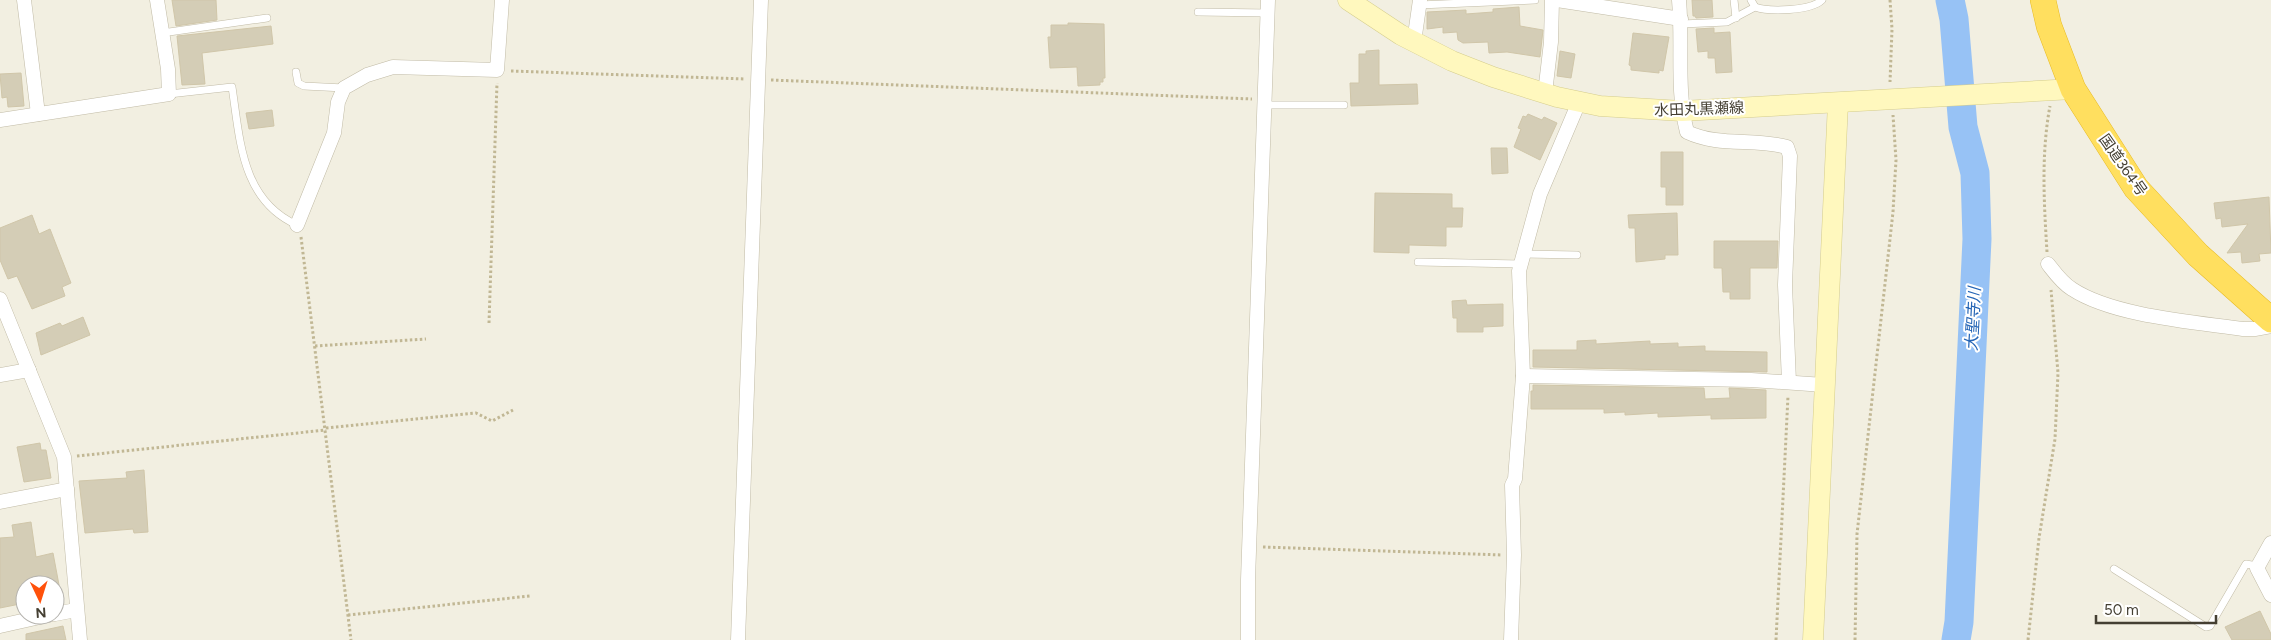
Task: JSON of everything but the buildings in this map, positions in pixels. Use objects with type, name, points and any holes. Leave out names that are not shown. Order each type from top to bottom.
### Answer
[{"type":"highway","name":"国道364号","points":[[2043,0],[2063,90],[2136,188],[2198,255],[2271,320]]},
{"type":"main road","name":"水田丸黒瀬線","points":[[1348,0],[1414,42],[1452,61],[1493,77],[1580,102],[1642,110],[1682,111],[2063,90]]},
{"type":"main road","points":[[1813,640],[1838,103]]},
{"type":"street","points":[[24,0],[38,114]]},
{"type":"street","points":[[0,120],[169,94],[157,0]]},
{"type":"street","points":[[297,225],[334,133],[338,102],[344,88],[372,73],[393,67],[497,70],[502,0]]},
{"type":"street","points":[[738,640],[761,0]]},
{"type":"street","points":[[1545,93],[1551,42],[1552,0]]},
{"type":"street","points":[[1557,0],[1681,22]]},
{"type":"street","points":[[1679,0],[1682,111],[1687,132],[1702,139],[1720,142],[1772,143],[1787,147],[1790,156],[1784,285],[1789,382]]},
{"type":"street","points":[[1414,42],[1420,2]]},
{"type":"street","points":[[1248,640],[1268,6]]},
{"type":"street","points":[[1511,640],[1514,555],[1512,485],[1523,376],[1519,296],[1522,259],[1540,194],[1580,102]]},
{"type":"street","points":[[2048,264],[2070,288],[2098,302],[2120,309],[2243,329],[2256,330],[2271,326]]},
{"type":"street","points":[[0,299],[64,457],[80,640]]},
{"type":"street","points":[[0,375],[30,370]]},
{"type":"street","points":[[1523,376],[1789,382],[1824,385]]},
{"type":"street","points":[[0,502],[67,489]]},
{"type":"street","points":[[2271,542],[2257,566],[2271,595]]},
{"type":"street","points":[[65,612],[76,610]]},
{"type":"street","points":[[0,626],[15,623]]},
{"type":"lane","points":[[1420,2],[1535,0]]},
{"type":"lane","points":[[1734,0],[1736,18]]},
{"type":"lane","points":[[1681,22],[1727,22],[1736,18],[1753,4],[1772,10],[1800,8],[1818,4],[1822,0]]},
{"type":"lane","points":[[1198,12],[1268,6]]},
{"type":"lane","points":[[162,34],[267,18]]},
{"type":"lane","points":[[296,72],[298,83],[304,86],[344,88]]},
{"type":"lane","points":[[169,94],[232,87],[239,142],[251,178],[265,202],[282,218],[297,225]]},
{"type":"lane","points":[[1265,102],[1344,105]]},
{"type":"lane","points":[[1418,262],[1522,259],[1577,255]]},
{"type":"lane","points":[[2114,570],[2206,627],[2210,626],[2246,564],[2257,566]]},
{"type":"path","points":[[1855,640],[1857,534],[1893,212],[1896,160],[1898,99],[1890,0]]},
{"type":"path","points":[[489,323],[497,70],[1265,102]]},
{"type":"path","points":[[2028,640],[2039,538],[2055,439],[2058,373],[2043,193],[2047,124],[2063,90]]},
{"type":"path","points":[[297,225],[303,240],[351,640]]},
{"type":"path","points":[[315,346],[426,339]]},
{"type":"path","points":[[1776,640],[1789,382]]},
{"type":"path","points":[[64,457],[476,413],[492,421],[513,410]]},
{"type":"path","points":[[1250,546],[1514,555]]},
{"type":"path","points":[[348,615],[530,596]]},
{"type":"waterway","name":"大聖寺川","points":[[1950,0],[1954,19],[1963,127],[1975,173],[1977,239],[1959,622],[1956,640]]}]
